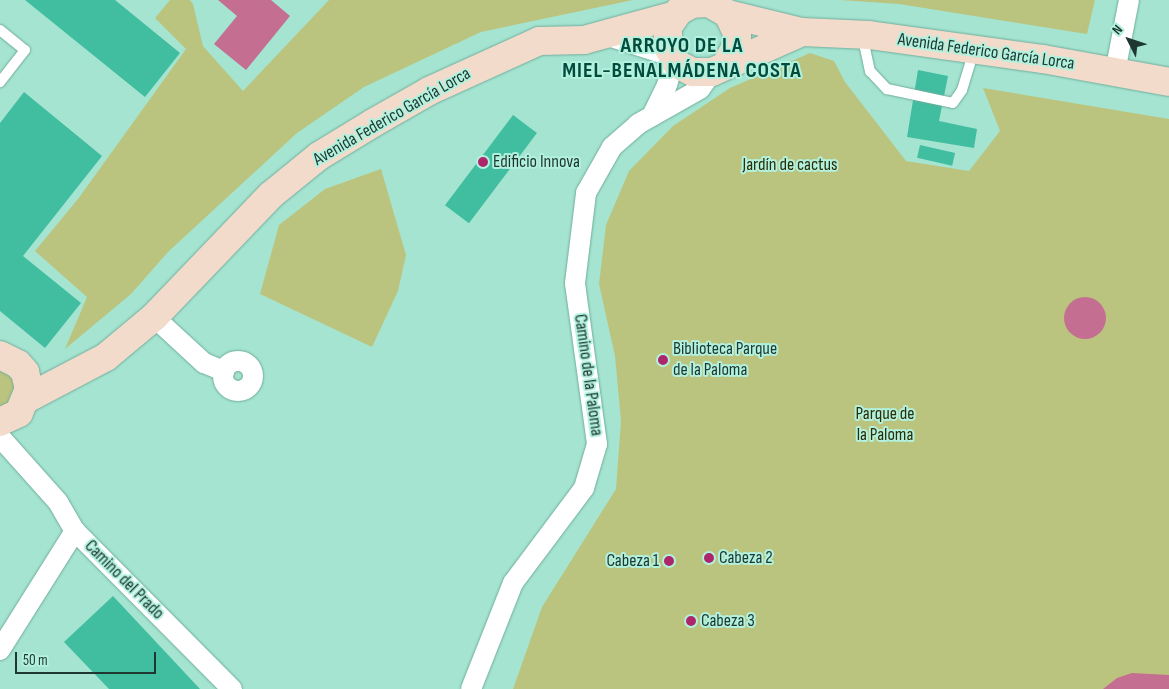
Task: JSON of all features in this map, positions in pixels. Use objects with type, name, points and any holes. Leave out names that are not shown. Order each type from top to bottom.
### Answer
[{"type":"street","points":[[1115,72],[1129,0]]},
{"type":"street","points":[[605,35],[673,58],[694,72],[719,67],[737,44],[737,33],[728,14],[709,3],[688,5],[676,15],[666,37],[673,58]]},
{"type":"street","name":"Avenida Federico García Lorca","points":[[728,14],[802,32],[869,35],[970,49],[1169,82]]},
{"type":"street","name":"Avenida Federico García Lorca","points":[[13,410],[61,380],[106,357],[154,317],[271,194],[319,156],[429,92],[539,41],[584,40],[676,15]]},
{"type":"street","name":"Avenida Federico García Lorca","points":[[719,67],[802,32]]},
{"type":"street","name":"Camino de la Paloma","points":[[652,116],[667,85],[673,58]]},
{"type":"street","name":"Camino de la Paloma","points":[[471,689],[513,583],[584,488],[597,444],[575,283],[586,193],[612,147],[652,116],[700,89],[719,67]]},
{"type":"street","points":[[154,317],[204,363],[224,371]]},
{"type":"street","points":[[0,355],[18,364],[13,410]]},
{"type":"street","name":"Camino del Prado","points":[[13,410],[24,464],[58,502],[75,531],[232,689]]},
{"type":"street","points":[[0,650],[75,531]]},
{"type":"lane","points":[[0,30],[24,50],[0,82]]},
{"type":"lane","points":[[869,35],[865,48],[870,71],[887,89],[953,103],[962,90],[970,63],[970,49]]},
{"type":"green space","points":[[170,0],[190,0],[193,4],[203,46],[243,91],[329,0],[633,0],[481,32],[364,87],[297,133],[168,252],[131,294],[65,349],[87,297],[35,251],[78,199],[186,49],[155,18]]},
{"type":"green space","points":[[840,0],[1095,0],[1087,34],[899,4]]},
{"type":"green space","name":"Parque de la Paloma","points":[[810,53],[834,61],[845,82],[906,161],[969,171],[1000,131],[983,88],[1169,119],[1169,689],[513,689],[542,607],[616,489],[621,421],[615,356],[599,284],[606,225],[629,171],[673,126],[730,88]]},
{"type":"green space","points":[[381,169],[406,255],[398,291],[372,347],[260,294],[279,225],[325,189]]},
{"type":"green space","points":[[0,363],[22,390],[0,415]]},
{"type":"shaded area","points":[[218,0],[271,0],[290,16],[246,70],[214,44],[237,16]]},
{"type":"shaded area","points":[[1089,297],[1097,300],[1103,306],[1106,318],[1103,330],[1097,336],[1081,339],[1073,336],[1067,330],[1064,314],[1067,306],[1073,300]]},
{"type":"shaded area","points":[[1132,673],[1169,675],[1169,689],[1103,689],[1117,678]]},
{"type":"building","points":[[25,0],[115,0],[180,53],[145,97]]},
{"type":"building","points":[[918,70],[948,76],[939,121],[977,129],[974,148],[907,137]]},
{"type":"building","points":[[24,92],[102,156],[23,256],[81,303],[45,348],[0,311],[0,123]]},
{"type":"building","name":"Edificio Innova","points":[[513,115],[537,133],[469,223],[445,205]]},
{"type":"building","points":[[920,145],[955,153],[952,166],[917,158]]},
{"type":"building","points":[[113,596],[200,689],[109,689],[64,642]]},
{"type":"place","name":"Edificio Innova","points":[[483,162]]},
{"type":"place","name":"Biblioteca Parque de la Paloma","points":[[663,360]]},
{"type":"place","name":"Cabeza 2","points":[[709,558]]},
{"type":"place","name":"Cabeza 1","points":[[669,561]]},
{"type":"place","name":"Cabeza 3","points":[[691,621]]},
{"type":"district","name":"ARROYO DE LA MIEL-BENALMÁDENA COSTA","points":[[682,58]]},
{"type":"park label","name":"Jardín de cactus","points":[[790,165]]}]
